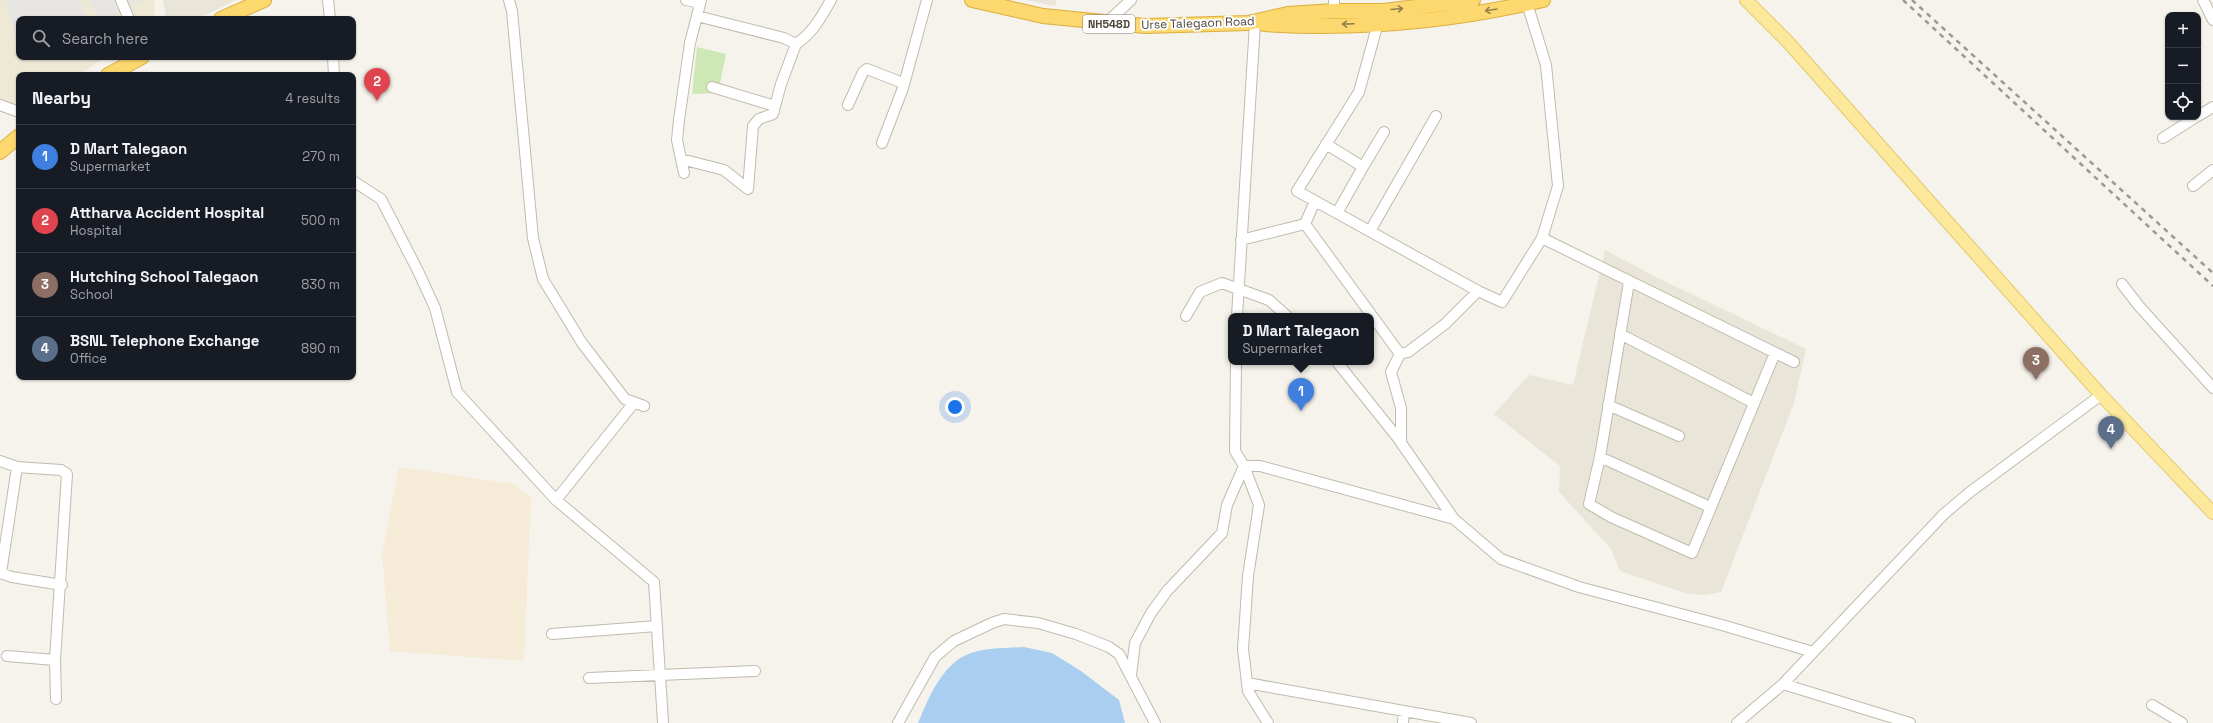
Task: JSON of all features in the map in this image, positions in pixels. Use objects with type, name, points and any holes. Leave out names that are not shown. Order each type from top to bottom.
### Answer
[{"type":"highway","points":[[228,16],[264,0]]},
{"type":"highway","name":"Urse Talegaon Road","points":[[972,0],[1043,16],[1105,24],[1145,26],[1252,23],[1334,5],[1384,10],[1472,0]]},
{"type":"highway","name":"NH548D","points":[[1252,23],[1289,26],[1378,23],[1454,16],[1543,0]]},
{"type":"highway","points":[[114,72],[136,60]]},
{"type":"highway","points":[[0,152],[16,139]]},
{"type":"main road","points":[[1746,0],[1788,42],[2101,395],[2213,513]]},
{"type":"street","points":[[122,0],[128,16]]},
{"type":"street","points":[[328,0],[330,16]]},
{"type":"street","points":[[509,0],[513,18],[533,238],[543,279],[582,343],[625,399],[633,404],[644,406]]},
{"type":"street","points":[[684,173],[677,140],[683,82],[700,2],[686,0]]},
{"type":"street","points":[[680,159],[724,170],[748,189],[753,126],[759,119],[773,114],[796,44],[806,38],[817,25],[831,0]]},
{"type":"street","points":[[882,143],[903,88],[903,83],[927,0]]},
{"type":"street","points":[[1105,24],[1131,0]]},
{"type":"street","points":[[2203,0],[2213,20]]},
{"type":"street","points":[[1378,23],[1359,92],[1297,191],[1478,292],[1502,302],[1542,238],[1558,186],[1546,65],[1527,2]]},
{"type":"street","points":[[697,16],[784,38],[796,44]]},
{"type":"street","points":[[1237,313],[1252,23]]},
{"type":"street","points":[[333,60],[334,72]]},
{"type":"street","points":[[848,105],[863,72],[867,69],[903,83]]},
{"type":"street","points":[[712,87],[775,106]]},
{"type":"street","points":[[0,105],[16,111]]},
{"type":"street","points":[[2201,114],[2213,107]]},
{"type":"street","points":[[1370,231],[1436,116]]},
{"type":"street","points":[[2163,138],[2191,120]]},
{"type":"street","points":[[1337,213],[1384,132]]},
{"type":"street","points":[[1326,144],[1363,167]]},
{"type":"street","points":[[2193,186],[2213,170]]},
{"type":"street","points":[[356,183],[381,199],[418,271],[434,308],[458,392],[556,500],[654,582],[663,722]]},
{"type":"street","points":[[1305,224],[1315,201]]},
{"type":"street","points":[[1241,240],[1305,224]]},
{"type":"street","points":[[1305,224],[1370,313]]},
{"type":"street","points":[[1542,238],[1794,362]]},
{"type":"street","points":[[1629,282],[1600,457],[1589,504],[1611,517],[1692,553],[1710,506],[1775,353]]},
{"type":"street","points":[[1186,316],[1200,292],[1222,283],[1269,300],[1284,313]]},
{"type":"street","points":[[2122,284],[2139,306],[2213,388]]},
{"type":"street","points":[[1401,442],[1401,408],[1391,372],[1400,354],[1408,352],[1445,324],[1478,292]]},
{"type":"street","points":[[1374,318],[1400,354]]},
{"type":"street","points":[[1620,334],[1754,403]]},
{"type":"street","points":[[1236,365],[1235,451],[1244,466],[1259,505],[1248,576],[1243,649],[1248,691],[1268,723]]},
{"type":"street","points":[[1339,365],[1401,442],[1454,519],[1501,559],[1579,587],[1722,625],[1813,652]]},
{"type":"street","points":[[1737,723],[1782,684],[1944,514],[1970,492],[2101,395]]},
{"type":"street","points":[[556,500],[633,404]]},
{"type":"street","points":[[1608,405],[1679,436]]},
{"type":"street","points":[[1600,457],[1710,506]]},
{"type":"street","points":[[0,461],[17,467],[61,470],[68,474],[62,585],[55,660],[56,699]]},
{"type":"street","points":[[1244,466],[1260,466],[1454,519]]},
{"type":"street","points":[[1131,675],[1135,643],[1151,613],[1167,592],[1222,533],[1227,505],[1244,466]]},
{"type":"street","points":[[17,467],[1,573],[12,577],[62,585]]},
{"type":"street","points":[[898,723],[935,657],[941,650],[954,640],[1004,619],[1038,623],[1076,634],[1109,647],[1119,654],[1155,723]]},
{"type":"street","points":[[552,634],[657,626]]},
{"type":"street","points":[[7,656],[55,660]]},
{"type":"street","points":[[589,678],[755,671]]},
{"type":"street","points":[[1247,683],[1471,723]]},
{"type":"street","points":[[1782,684],[1881,719],[1910,723]]},
{"type":"street","points":[[2152,705],[2182,723]]},
{"type":"street","points":[[1403,723],[1404,712]]},
{"type":"shaded area","points":[[0,0],[154,0],[155,16],[16,16],[16,60],[101,60],[83,72],[16,72],[16,108],[0,102]]},
{"type":"shaded area","points":[[6,0],[79,0],[87,16],[16,16],[16,41]]},
{"type":"shaded area","points":[[88,0],[144,0],[112,16],[98,16]]},
{"type":"shaded area","points":[[163,0],[236,0],[203,16],[166,16]]},
{"type":"shaded area","points":[[1027,0],[1057,0],[1055,6]]},
{"type":"shaded area","points":[[1605,250],[1658,278],[1806,349],[1794,403],[1721,592],[1704,595],[1685,593],[1620,571],[1611,549],[1559,492],[1560,466],[1494,414],[1529,375],[1573,385]]},
{"type":"shaded area","points":[[399,467],[514,484],[531,497],[524,661],[390,651],[382,553]]},
{"type":"green space","points":[[697,47],[726,54],[718,93],[692,94]]},
{"type":"water","points":[[1024,647],[1052,653],[1081,671],[1119,700],[1125,723],[918,723],[933,690],[947,669],[956,661],[966,655],[978,651]]},
{"type":"railway","points":[[1903,0],[2213,286]]},
{"type":"railway","points":[[1912,0],[2213,273]]},
{"type":"place","name":"Attharva Accident Hospital","points":[[377,101]]},
{"type":"place","name":"Hutching School Talegaon","points":[[2036,380]]},
{"type":"place","name":"D Mart Talegaon","points":[[1301,411]]},
{"type":"place","name":"BSNL Telephone Exchange","points":[[2111,449]]}]
